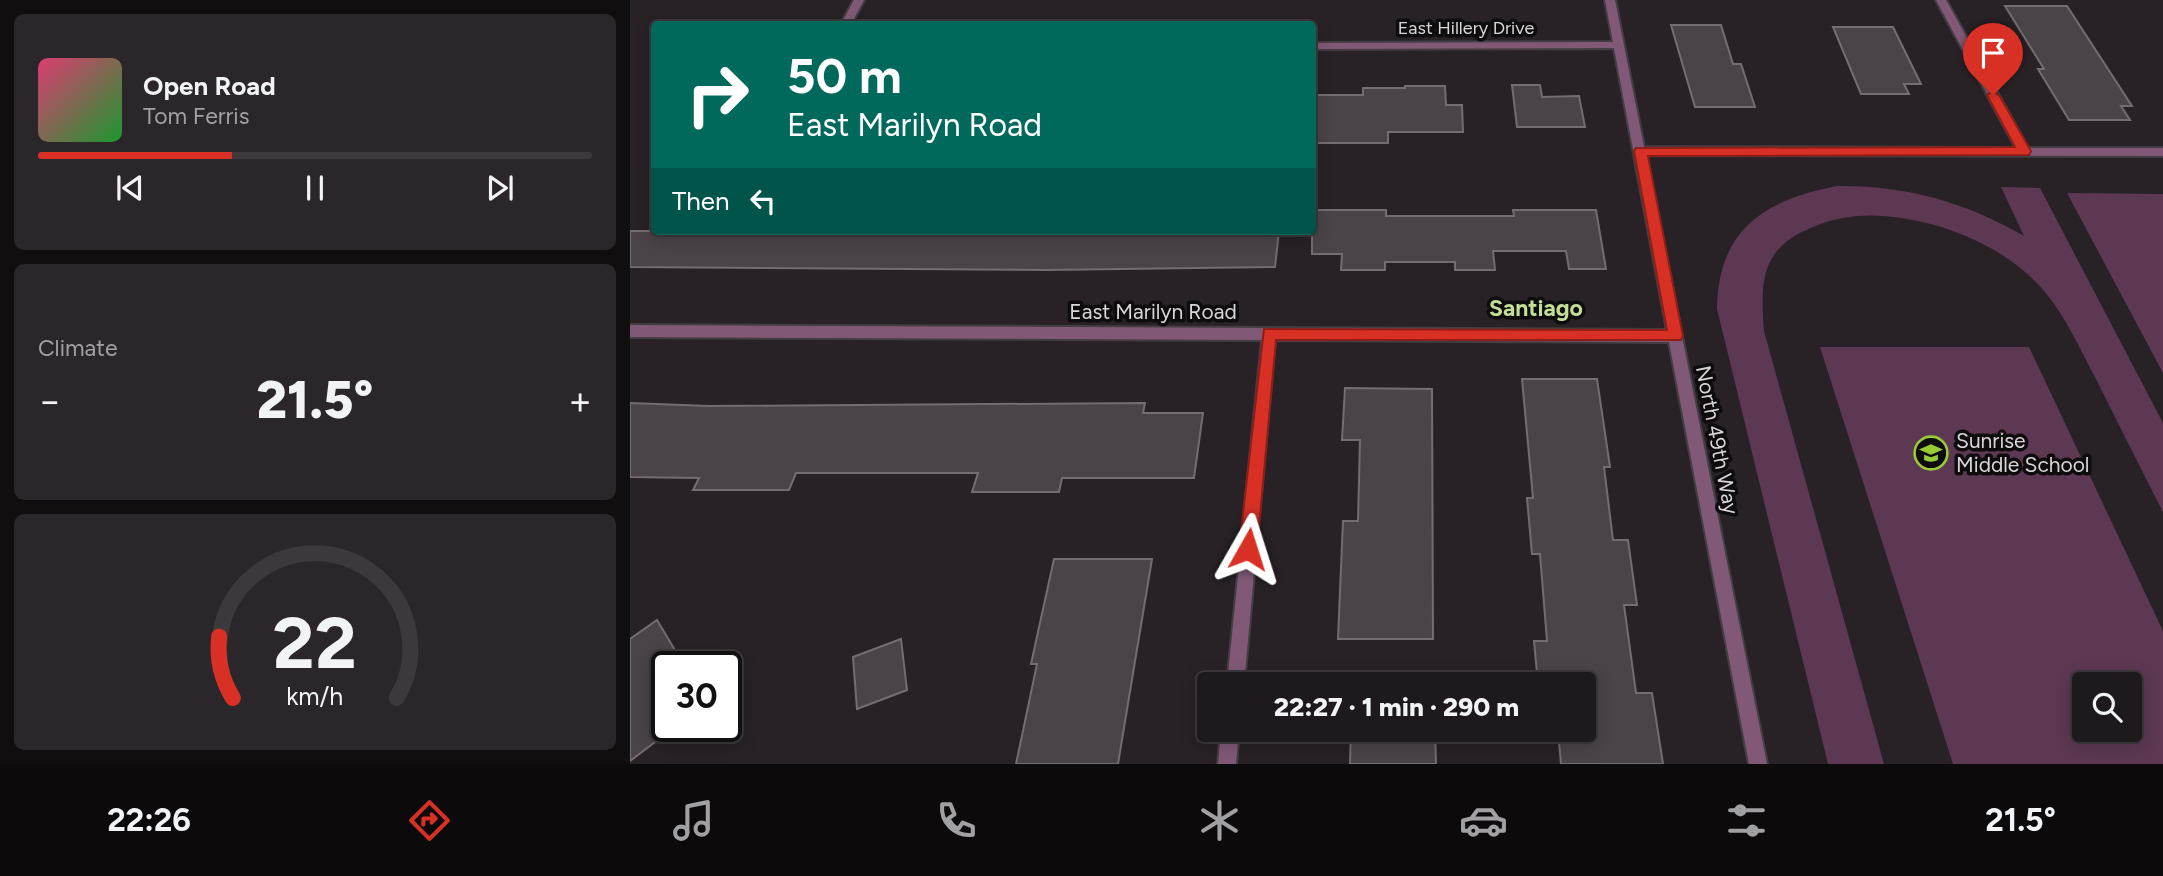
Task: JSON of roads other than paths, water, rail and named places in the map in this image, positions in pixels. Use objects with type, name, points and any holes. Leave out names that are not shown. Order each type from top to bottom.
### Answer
[{"type":"street","points":[[848,21],[859,0]]},
{"type":"street","name":"North 49th Way","points":[[1610,0],[1758,764]]},
{"type":"street","points":[[1941,0],[2024,151]]},
{"type":"street","name":"East Hillery Drive","points":[[1316,46],[1619,45]]},
{"type":"street","points":[[1641,151],[2163,152]]},
{"type":"street","name":"East Marilyn Road","points":[[630,331],[1676,336]]},
{"type":"street","points":[[1236,672],[1269,333]]},
{"type":"street","points":[[1227,764],[1229,742]]},
{"type":"place","name":"Sunrise Middle School","points":[[1931,453]]},
{"type":"district","name":"Santiago","points":[[1536,308]]}]
